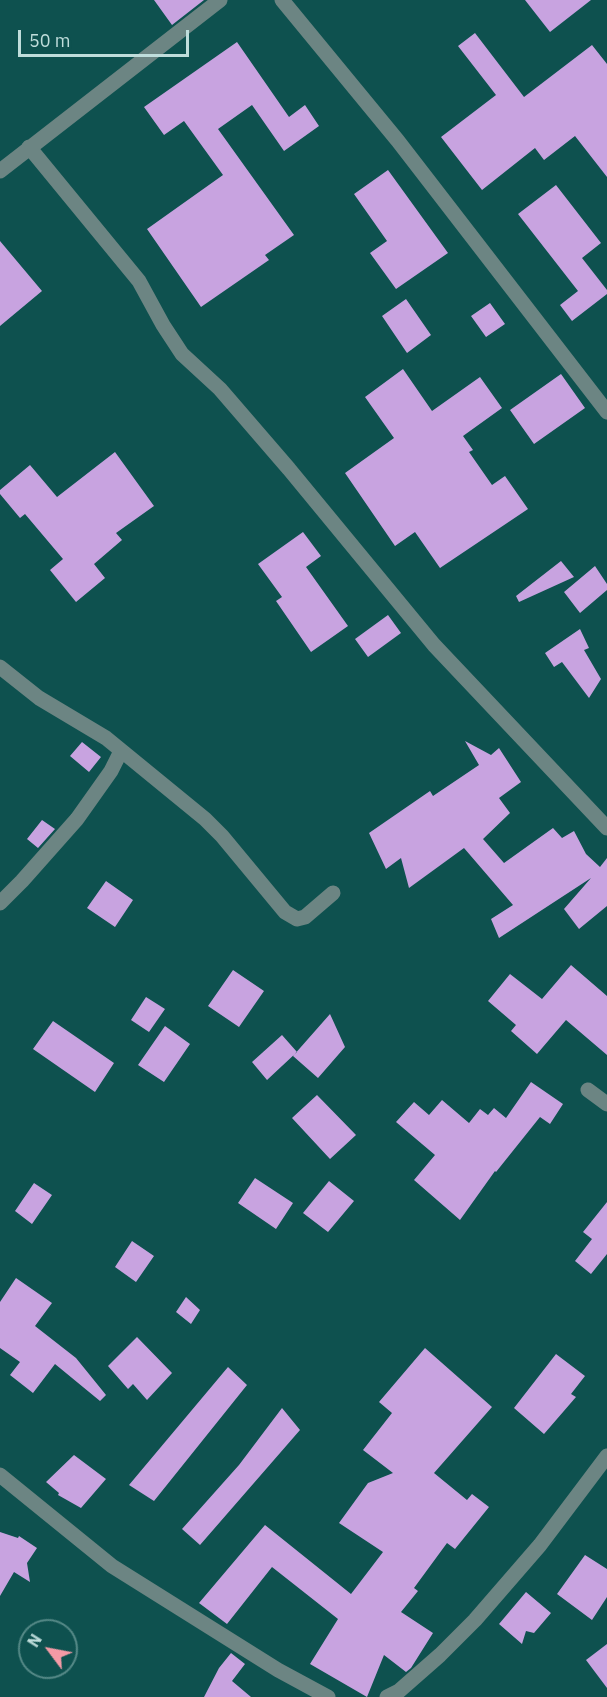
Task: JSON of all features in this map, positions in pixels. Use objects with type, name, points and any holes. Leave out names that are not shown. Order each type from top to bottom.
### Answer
[{"type":"street","points":[[0,171],[220,0]]},
{"type":"street","points":[[282,0],[398,141],[607,412]]},
{"type":"street","points":[[29,147],[139,281],[182,354],[220,389],[434,645],[607,828]]},
{"type":"street","points":[[0,668],[39,698],[106,738],[173,792],[222,836],[285,912],[297,919],[306,916],[333,893]]},
{"type":"street","points":[[0,903],[77,819],[111,771],[121,751]]},
{"type":"street","points":[[588,1090],[607,1104]]},
{"type":"street","points":[[387,1697],[399,1690],[440,1655],[475,1620],[540,1545],[607,1456]]},
{"type":"street","points":[[2,1478],[112,1566],[278,1670],[328,1697]]},
{"type":"building","points":[[154,0],[204,0],[172,25]]},
{"type":"building","points":[[525,0],[591,0],[550,32]]},
{"type":"building","points":[[475,33],[524,97],[592,45],[607,64],[607,177],[575,136],[544,160],[535,148],[482,190],[441,137],[496,95],[458,46]]},
{"type":"building","points":[[237,42],[289,117],[305,105],[319,126],[284,151],[252,105],[218,129],[294,235],[265,255],[269,260],[201,307],[147,229],[223,175],[184,121],[164,135],[144,107]]},
{"type":"building","points":[[388,170],[448,253],[396,289],[370,253],[387,241],[354,194]]},
{"type":"building","points":[[556,185],[601,243],[582,258],[607,290],[607,294],[572,321],[560,305],[578,291],[518,214]]},
{"type":"building","points":[[0,241],[42,291],[0,326]]},
{"type":"building","points":[[406,299],[431,335],[407,353],[382,316]]},
{"type":"building","points":[[490,303],[505,324],[486,337],[471,316]]},
{"type":"building","points":[[403,369],[432,411],[480,377],[502,408],[463,436],[473,450],[469,452],[492,485],[505,476],[528,509],[440,568],[415,532],[395,546],[345,473],[394,438],[365,397]]},
{"type":"building","points":[[561,374],[585,408],[534,444],[510,410]]},
{"type":"building","points":[[115,452],[154,506],[116,533],[122,540],[94,564],[105,578],[76,602],[50,570],[63,559],[25,514],[20,518],[0,494],[0,490],[30,465],[57,497]]},
{"type":"building","points":[[303,532],[321,556],[306,567],[348,626],[311,652],[276,601],[282,597],[258,564]]},
{"type":"building","points":[[561,561],[574,577],[519,602],[516,596]]},
{"type":"building","points":[[595,566],[607,584],[607,590],[580,613],[564,592]]},
{"type":"building","points":[[388,615],[401,633],[368,657],[355,639]]},
{"type":"building","points":[[580,629],[589,648],[584,650],[601,679],[589,698],[562,662],[554,667],[545,653]]},
{"type":"building","points":[[465,741],[491,755],[499,748],[521,782],[499,798],[510,813],[483,839],[504,863],[553,828],[562,838],[574,831],[586,854],[600,867],[607,858],[607,906],[579,929],[564,909],[591,878],[499,938],[491,919],[513,905],[464,848],[409,888],[401,858],[386,869],[369,833],[430,791],[433,796],[479,765]]},
{"type":"building","points":[[82,742],[101,757],[89,772],[70,756]]},
{"type":"building","points":[[42,820],[55,829],[38,848],[27,839]]},
{"type":"building","points":[[106,881],[133,900],[115,927],[87,908]]},
{"type":"building","points":[[571,965],[607,996],[607,1055],[566,1020],[537,1054],[511,1031],[516,1025],[488,1001],[510,974],[542,999]]},
{"type":"building","points":[[233,970],[264,991],[239,1027],[208,1006]]},
{"type":"building","points":[[146,997],[165,1009],[149,1032],[131,1020]]},
{"type":"building","points":[[330,1014],[345,1047],[318,1078],[293,1056]]},
{"type":"building","points":[[53,1021],[114,1063],[95,1092],[33,1049]]},
{"type":"building","points":[[165,1026],[190,1044],[164,1082],[138,1065]]},
{"type":"building","points":[[282,1035],[297,1052],[267,1080],[252,1062]]},
{"type":"building","points":[[531,1082],[563,1104],[550,1124],[540,1117],[495,1171],[460,1220],[414,1180],[435,1155],[396,1122],[414,1102],[429,1115],[442,1100],[469,1123],[480,1109],[488,1115],[494,1108],[506,1118]]},
{"type":"building","points":[[317,1095],[356,1135],[330,1159],[292,1118]]},
{"type":"building","points":[[255,1178],[293,1203],[276,1229],[238,1203]]},
{"type":"building","points":[[329,1181],[354,1201],[328,1232],[303,1213]]},
{"type":"building","points":[[34,1183],[52,1195],[32,1224],[15,1211]]},
{"type":"building","points":[[607,1202],[607,1254],[591,1274],[575,1261],[592,1239],[583,1232]]},
{"type":"building","points":[[132,1241],[154,1256],[136,1282],[115,1267]]},
{"type":"building","points":[[16,1278],[52,1303],[35,1326],[76,1358],[106,1395],[100,1401],[55,1364],[33,1393],[10,1375],[20,1362],[0,1348],[0,1302]]},
{"type":"building","points":[[186,1297],[200,1310],[191,1324],[176,1312]]},
{"type":"building","points":[[137,1337],[172,1373],[147,1400],[133,1384],[128,1389],[108,1366]]},
{"type":"building","points":[[425,1348],[492,1407],[434,1473],[467,1500],[472,1494],[489,1507],[455,1549],[447,1543],[414,1588],[418,1591],[401,1612],[433,1633],[411,1668],[406,1672],[384,1655],[367,1697],[310,1664],[338,1619],[272,1567],[227,1624],[199,1603],[265,1525],[351,1594],[383,1552],[339,1523],[368,1483],[393,1473],[363,1450],[392,1413],[379,1402]]},
{"type":"building","points":[[556,1354],[585,1376],[571,1394],[576,1397],[544,1434],[514,1408]]},
{"type":"building","points":[[228,1367],[247,1385],[154,1501],[129,1485]]},
{"type":"building","points":[[282,1408],[300,1430],[200,1545],[182,1529],[239,1465]]},
{"type":"building","points":[[74,1455],[106,1479],[81,1508],[58,1495],[59,1493],[46,1482]]},
{"type":"building","points":[[0,1532],[18,1538],[19,1536],[37,1548],[27,1563],[30,1582],[14,1572],[0,1596]]},
{"type":"building","points":[[585,1555],[607,1569],[607,1597],[592,1620],[557,1594]]},
{"type":"building","points":[[526,1592],[551,1613],[534,1633],[526,1631],[522,1644],[499,1624]]},
{"type":"building","points":[[607,1644],[607,1688],[586,1660]]},
{"type":"building","points":[[231,1653],[245,1664],[232,1681],[251,1697],[204,1697],[219,1668]]}]
